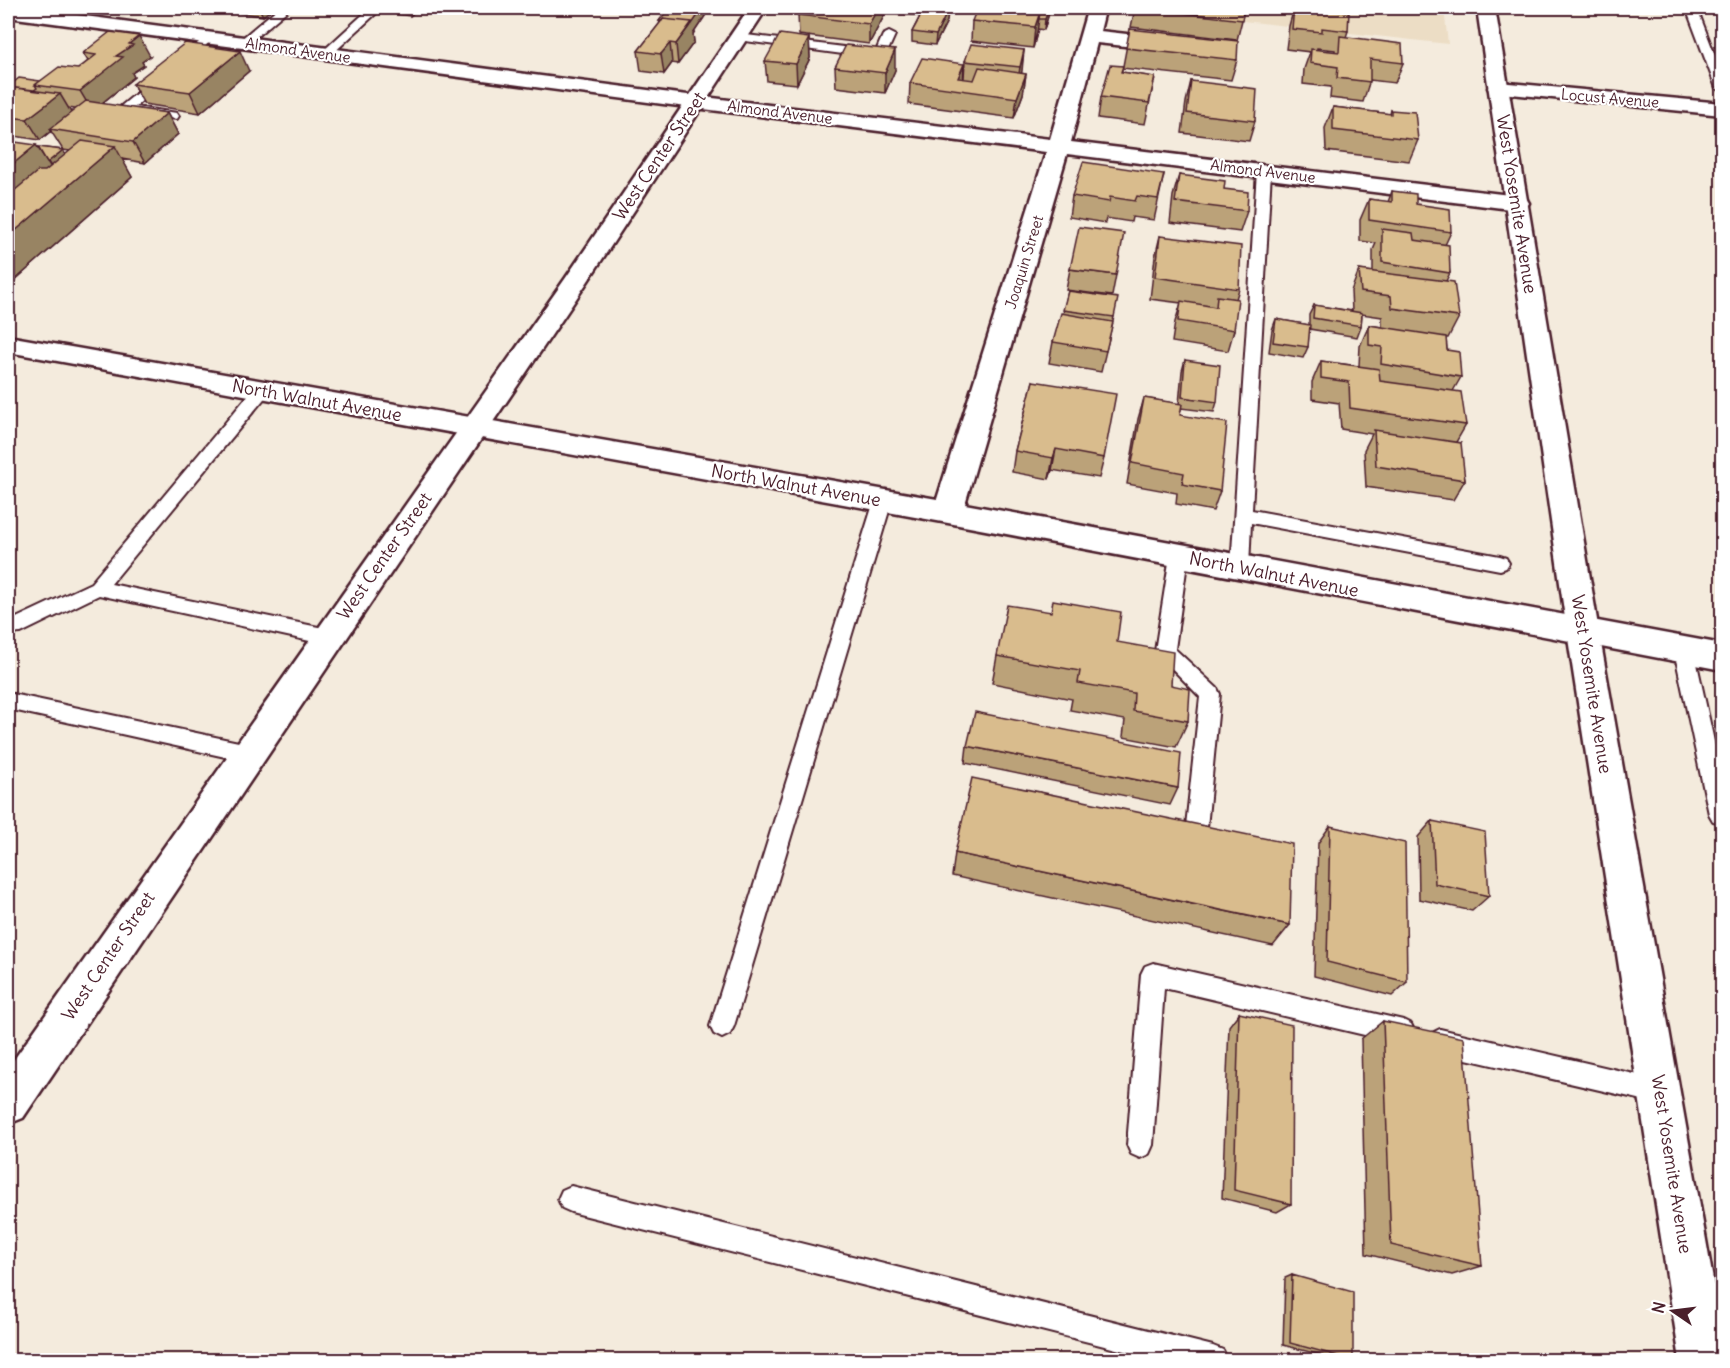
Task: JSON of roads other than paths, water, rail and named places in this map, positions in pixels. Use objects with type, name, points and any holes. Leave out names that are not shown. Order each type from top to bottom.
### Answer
[{"type":"street","name":"West Center Street","points":[[8,1103],[473,428],[758,8]]},
{"type":"street","name":"West Yosemite Avenue","points":[[1486,8],[1583,632],[1704,1360]]},
{"type":"street","name":"Almond Avenue","points":[[8,11],[696,102],[1518,203]]},
{"type":"street","name":"Joaquin Street","points":[[948,512],[1059,145],[1096,11]]},
{"type":"street","points":[[1089,36],[1192,48]]},
{"type":"street","name":"Locust Avenue","points":[[1498,88],[1722,109]]},
{"type":"street","name":"North Walnut Avenue","points":[[8,344],[948,512],[1722,657]]},
{"type":"lane","points":[[244,42],[284,8]]},
{"type":"lane","points":[[326,54],[376,8]]},
{"type":"lane","points":[[1691,8],[1722,88]]},
{"type":"lane","points":[[738,37],[880,55],[889,35]]},
{"type":"lane","points":[[173,116],[125,108],[209,38]]},
{"type":"lane","points":[[1240,567],[1264,171]]},
{"type":"lane","points":[[8,627],[14,628],[97,588],[262,390]]},
{"type":"lane","points":[[722,1026],[883,501]]},
{"type":"lane","points":[[1243,515],[1500,562]]},
{"type":"lane","points":[[1161,830],[1195,838],[1210,694],[1165,651],[1179,556]]},
{"type":"lane","points":[[97,588],[328,637]]},
{"type":"lane","points":[[1684,650],[1720,814],[1722,814]]},
{"type":"lane","points":[[8,701],[248,753]]},
{"type":"lane","points":[[1140,1145],[1153,974],[1660,1092]]},
{"type":"lane","points":[[571,1199],[1213,1360]]}]
